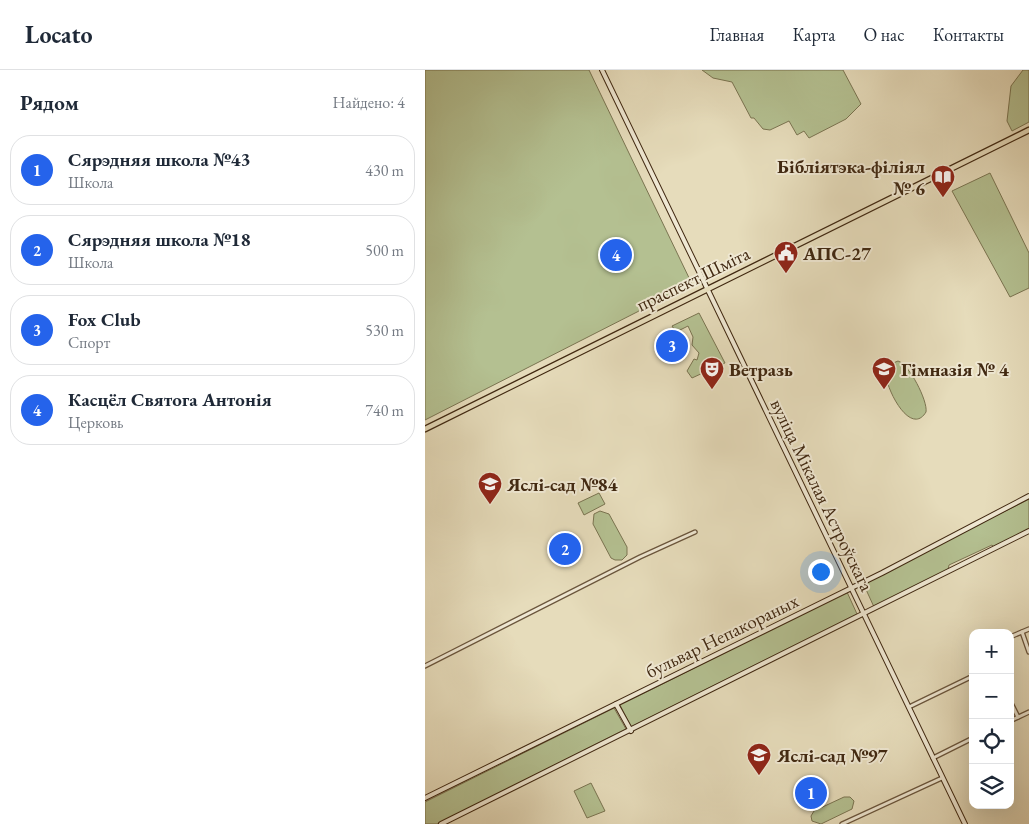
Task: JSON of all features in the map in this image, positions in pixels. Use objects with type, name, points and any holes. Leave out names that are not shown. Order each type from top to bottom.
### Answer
[{"type":"main road","name":"вуліца Мікалая Астроўскага","points":[[601,70],[965,824]]},
{"type":"main road","name":"праспект Шміта","points":[[425,429],[1029,130]]},
{"type":"main road","name":"бульвар Непакораных","points":[[425,798],[851,587],[1029,496]]},
{"type":"main road","points":[[441,824],[631,731],[1029,531]]},
{"type":"main road","points":[[616,704],[631,731]]},
{"type":"street","points":[[425,666],[640,557],[695,532]]},
{"type":"street","points":[[1014,635],[1029,628]]},
{"type":"street","points":[[1022,632],[1029,652]]},
{"type":"street","points":[[909,707],[969,678]]},
{"type":"street","points":[[1014,710],[1018,718]]},
{"type":"street","points":[[1014,720],[1029,712]]},
{"type":"street","points":[[933,758],[969,740]]},
{"type":"street","points":[[842,824],[942,778]]},
{"type":"green space","points":[[425,70],[589,70],[692,284],[425,420]]},
{"type":"green space","points":[[702,70],[843,70],[861,104],[846,119],[809,138],[804,131],[797,135],[789,121],[770,130],[763,129],[754,118],[751,118],[732,82],[713,78]]},
{"type":"green space","points":[[1023,70],[1029,70],[1029,122],[1012,131],[1007,121],[1011,86]]},
{"type":"green space","points":[[990,173],[1029,253],[1029,288],[1010,297],[952,191]]},
{"type":"green space","points":[[699,313],[725,363],[706,369],[705,372],[692,378],[687,371],[694,359],[697,360],[699,353],[692,345],[693,337],[688,326],[676,332],[672,326]]},
{"type":"green space","points":[[898,361],[912,376],[924,400],[926,412],[919,419],[912,418],[904,413],[897,404],[887,382],[886,366]]},
{"type":"green space","points":[[599,493],[605,504],[584,515],[578,503]]},
{"type":"green space","points":[[1029,499],[1029,529],[994,547],[992,545],[949,565],[948,570],[874,607],[863,583]]},
{"type":"green space","points":[[600,511],[609,514],[627,547],[627,555],[622,560],[611,558],[593,524],[594,514]]},
{"type":"green space","points":[[847,592],[857,614],[631,727],[620,705]]},
{"type":"green space","points":[[614,708],[626,729],[437,824],[425,824],[425,802]]},
{"type":"green space","points":[[591,783],[605,811],[587,818],[574,791]]},
{"type":"green space","points":[[844,797],[850,797],[854,801],[852,809],[821,824],[812,821],[811,816],[814,811]]},
{"type":"place","name":"Бібліятэка-філіял № 6","points":[[943,198]]},
{"type":"place","name":"Касцёл Святога Антонія","points":[[616,255]]},
{"type":"place","name":"АПС-27","points":[[786,274]]},
{"type":"place","name":"Fox Club","points":[[672,346]]},
{"type":"place","name":"Ветразь","points":[[712,390]]},
{"type":"place","name":"Гімназія № 4","points":[[884,390]]},
{"type":"place","name":"Яслі-сад №84","points":[[490,505]]},
{"type":"place","name":"Сярэдняя школа №18","points":[[565,549]]},
{"type":"place","name":"Яслі-сад №97","points":[[759,776]]},
{"type":"place","name":"Сярэдняя школа №43","points":[[811,793]]}]
